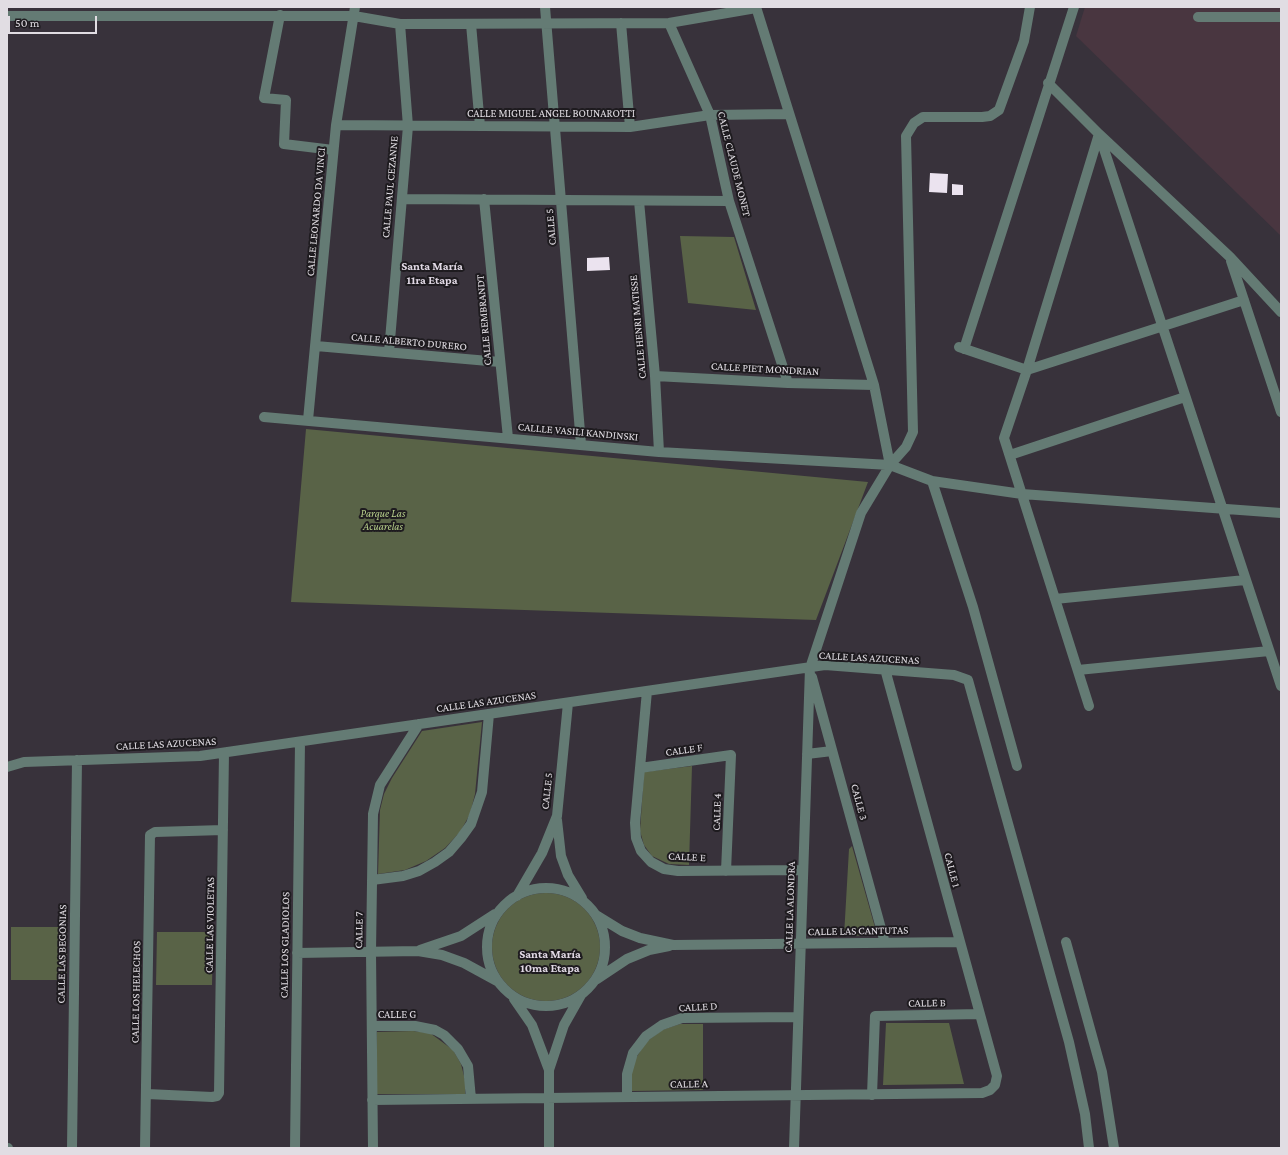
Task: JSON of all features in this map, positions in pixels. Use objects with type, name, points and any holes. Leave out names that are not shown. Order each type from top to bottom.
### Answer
[{"type":"street","name":"CALLE 5","points":[[545,7],[582,444]]},
{"type":"street","name":"CALLE LA ALONDRA","points":[[794,1148],[810,668],[861,513],[890,466],[900,456],[913,432],[906,136],[914,123],[923,117],[990,116],[999,110],[1024,41],[1030,7]]},
{"type":"street","points":[[1074,7],[961,348],[1027,370],[1244,300]]},
{"type":"street","points":[[7,16],[280,15],[355,11],[400,24],[669,23],[756,8],[874,385],[890,466]]},
{"type":"street","name":"CALLE LEONARDO DA VINCI","points":[[308,420],[333,150],[355,11]]},
{"type":"street","points":[[280,15],[264,98],[286,100],[284,144],[333,150]]},
{"type":"street","points":[[1198,17],[1281,17]]},
{"type":"street","points":[[622,23],[630,127]]},
{"type":"street","name":"CALLE CLAUDE MONET","points":[[669,23],[710,115],[729,201],[788,383]]},
{"type":"street","name":"CALLE PAUL CEZANNE","points":[[389,352],[408,126],[400,24]]},
{"type":"street","points":[[470,24],[480,126]]},
{"type":"street","points":[[1048,83],[1099,134],[1230,257],[1281,312]]},
{"type":"street","name":"CALLE MIGUEL ANGEL BOUNAROTTI","points":[[336,125],[630,127],[710,115],[789,114]]},
{"type":"street","points":[[1099,134],[1281,686]]},
{"type":"street","points":[[1089,706],[1004,438],[1027,370],[1099,134]]},
{"type":"street","points":[[402,199],[729,201]]},
{"type":"street","name":"CALLE REMBRANDT","points":[[484,199],[508,438]]},
{"type":"street","name":"CALLE HENRI MATISSE","points":[[639,201],[655,376],[659,452]]},
{"type":"street","points":[[1230,257],[1281,412]]},
{"type":"street","name":"CALLE ALBERTO DURERO","points":[[316,346],[500,362]]},
{"type":"street","name":"CALLE PIET MONDRIAN","points":[[655,376],[788,383],[874,385]]},
{"type":"street","points":[[1010,455],[1185,397]]},
{"type":"street","name":"CALLLE VASILI KANDINSKI","points":[[264,417],[659,452],[890,466],[932,481],[1022,494],[1222,510],[1281,513]]},
{"type":"street","points":[[932,481],[973,607],[1001,703],[1017,766]]},
{"type":"street","points":[[1055,599],[1245,580]]},
{"type":"street","points":[[1078,670],[1269,651]]},
{"type":"street","name":"CALLE LAS AZUCENAS","points":[[7,767],[24,762],[200,756],[825,665],[954,675],[968,680],[1069,1042],[1085,1114],[1089,1148]]},
{"type":"street","name":"CALLE 3","points":[[810,668],[885,943]]},
{"type":"street","name":"CALLE 1","points":[[885,669],[997,1076]]},
{"type":"street","name":"CALLE E","points":[[647,691],[635,823],[636,838],[641,851],[651,862],[664,869],[678,871],[803,870]]},
{"type":"street","name":"CALLE 5","points":[[516,896],[542,854],[557,816],[568,703]]},
{"type":"street","points":[[372,880],[403,876],[419,871],[435,862],[449,852],[471,824],[482,792],[489,714]]},
{"type":"street","name":"CALLE 7","points":[[373,1148],[371,952],[373,814],[380,785],[419,724]]},
{"type":"street","name":"CALLE LOS GLADIOLOS","points":[[295,1148],[300,742]]},
{"type":"street","points":[[807,754],[832,751]]},
{"type":"street","name":"CALLE LAS VIOLETAS","points":[[147,1094],[217,1096],[219,1093],[224,753]]},
{"type":"street","name":"CALLE F","points":[[640,768],[731,755]]},
{"type":"street","name":"CALLE 4","points":[[726,871],[731,755]]},
{"type":"street","name":"CALLE LAS BEGONIAS","points":[[72,1148],[77,760]]},
{"type":"street","points":[[557,816],[561,856],[568,875],[583,900],[596,915],[604,933],[604,962],[595,980]]},
{"type":"street","name":"CALLE LOS HELECHOS","points":[[145,1148],[150,835],[155,832],[223,830]]},
{"type":"street","points":[[418,951],[461,936],[486,920],[516,896],[535,888],[545,887],[565,891],[583,900]]},
{"type":"street","points":[[497,981],[489,963],[487,944],[491,925],[501,908]]},
{"type":"street","name":"CALLE LAS CANTUTAS","points":[[596,915],[622,931],[634,936],[673,945],[960,942]]},
{"type":"street","points":[[1066,942],[1102,1072],[1114,1148]]},
{"type":"street","points":[[549,1148],[549,1070],[564,1025],[582,994],[595,980],[627,959],[649,950],[673,945]]},
{"type":"street","points":[[297,953],[418,951],[442,956],[464,963],[497,981],[510,995],[532,1025],[549,1070]]},
{"type":"street","points":[[510,995],[527,1003],[546,1006],[565,1003],[582,994]]},
{"type":"street","name":"CALLE B","points":[[872,1095],[875,1016],[980,1014]]},
{"type":"street","name":"CALLE D","points":[[627,1097],[627,1074],[633,1053],[646,1036],[662,1025],[682,1018],[798,1017]]},
{"type":"street","name":"CALLE G","points":[[372,1026],[415,1026],[430,1029],[444,1035],[458,1049],[468,1066],[471,1099]]},
{"type":"street","name":"CALLE A","points":[[372,1100],[982,1093],[995,1085],[997,1076]]},
{"type":"shaded area","points":[[1085,7],[1281,7],[1281,236],[1076,36]]},
{"type":"green space","points":[[680,236],[734,237],[756,310],[688,303]]},
{"type":"green space","name":"Parque Las Acuarelas","points":[[306,429],[868,482],[816,620],[291,602]]},
{"type":"green space","points":[[482,722],[475,794],[470,814],[460,832],[445,848],[426,861],[405,870],[378,874],[380,810],[384,794],[392,778],[422,731]]},
{"type":"green space","points":[[692,766],[689,865],[669,864],[652,856],[644,845],[640,831],[644,772]]},
{"type":"green space","points":[[852,846],[877,935],[844,936],[849,849]]},
{"type":"green space","points":[[546,893],[567,897],[584,909],[596,926],[600,947],[596,968],[584,985],[567,997],[546,1001],[525,997],[508,985],[496,968],[492,947],[496,926],[508,909],[525,897]]},
{"type":"green space","points":[[11,927],[67,927],[67,980],[11,980]]},
{"type":"green space","points":[[157,932],[213,932],[212,985],[156,985]]},
{"type":"green space","points":[[886,1023],[949,1023],[964,1084],[883,1085]]},
{"type":"green space","points":[[680,1024],[703,1024],[703,1090],[631,1091],[631,1073],[636,1058],[646,1042],[662,1030]]},
{"type":"green space","points":[[413,1031],[430,1033],[453,1050],[461,1064],[465,1080],[465,1094],[377,1094],[377,1032]]},
{"type":"building","points":[[930,173],[948,174],[947,193],[929,192]]},
{"type":"building","points":[[952,184],[963,185],[963,195],[952,195]]},
{"type":"building","points":[[609,257],[610,270],[587,271],[587,258]]},
{"type":"district","name":"Santa María 11ra Etapa","points":[[432,273]]},
{"type":"district","name":"Santa María 10ma Etapa","points":[[550,961]]}]
